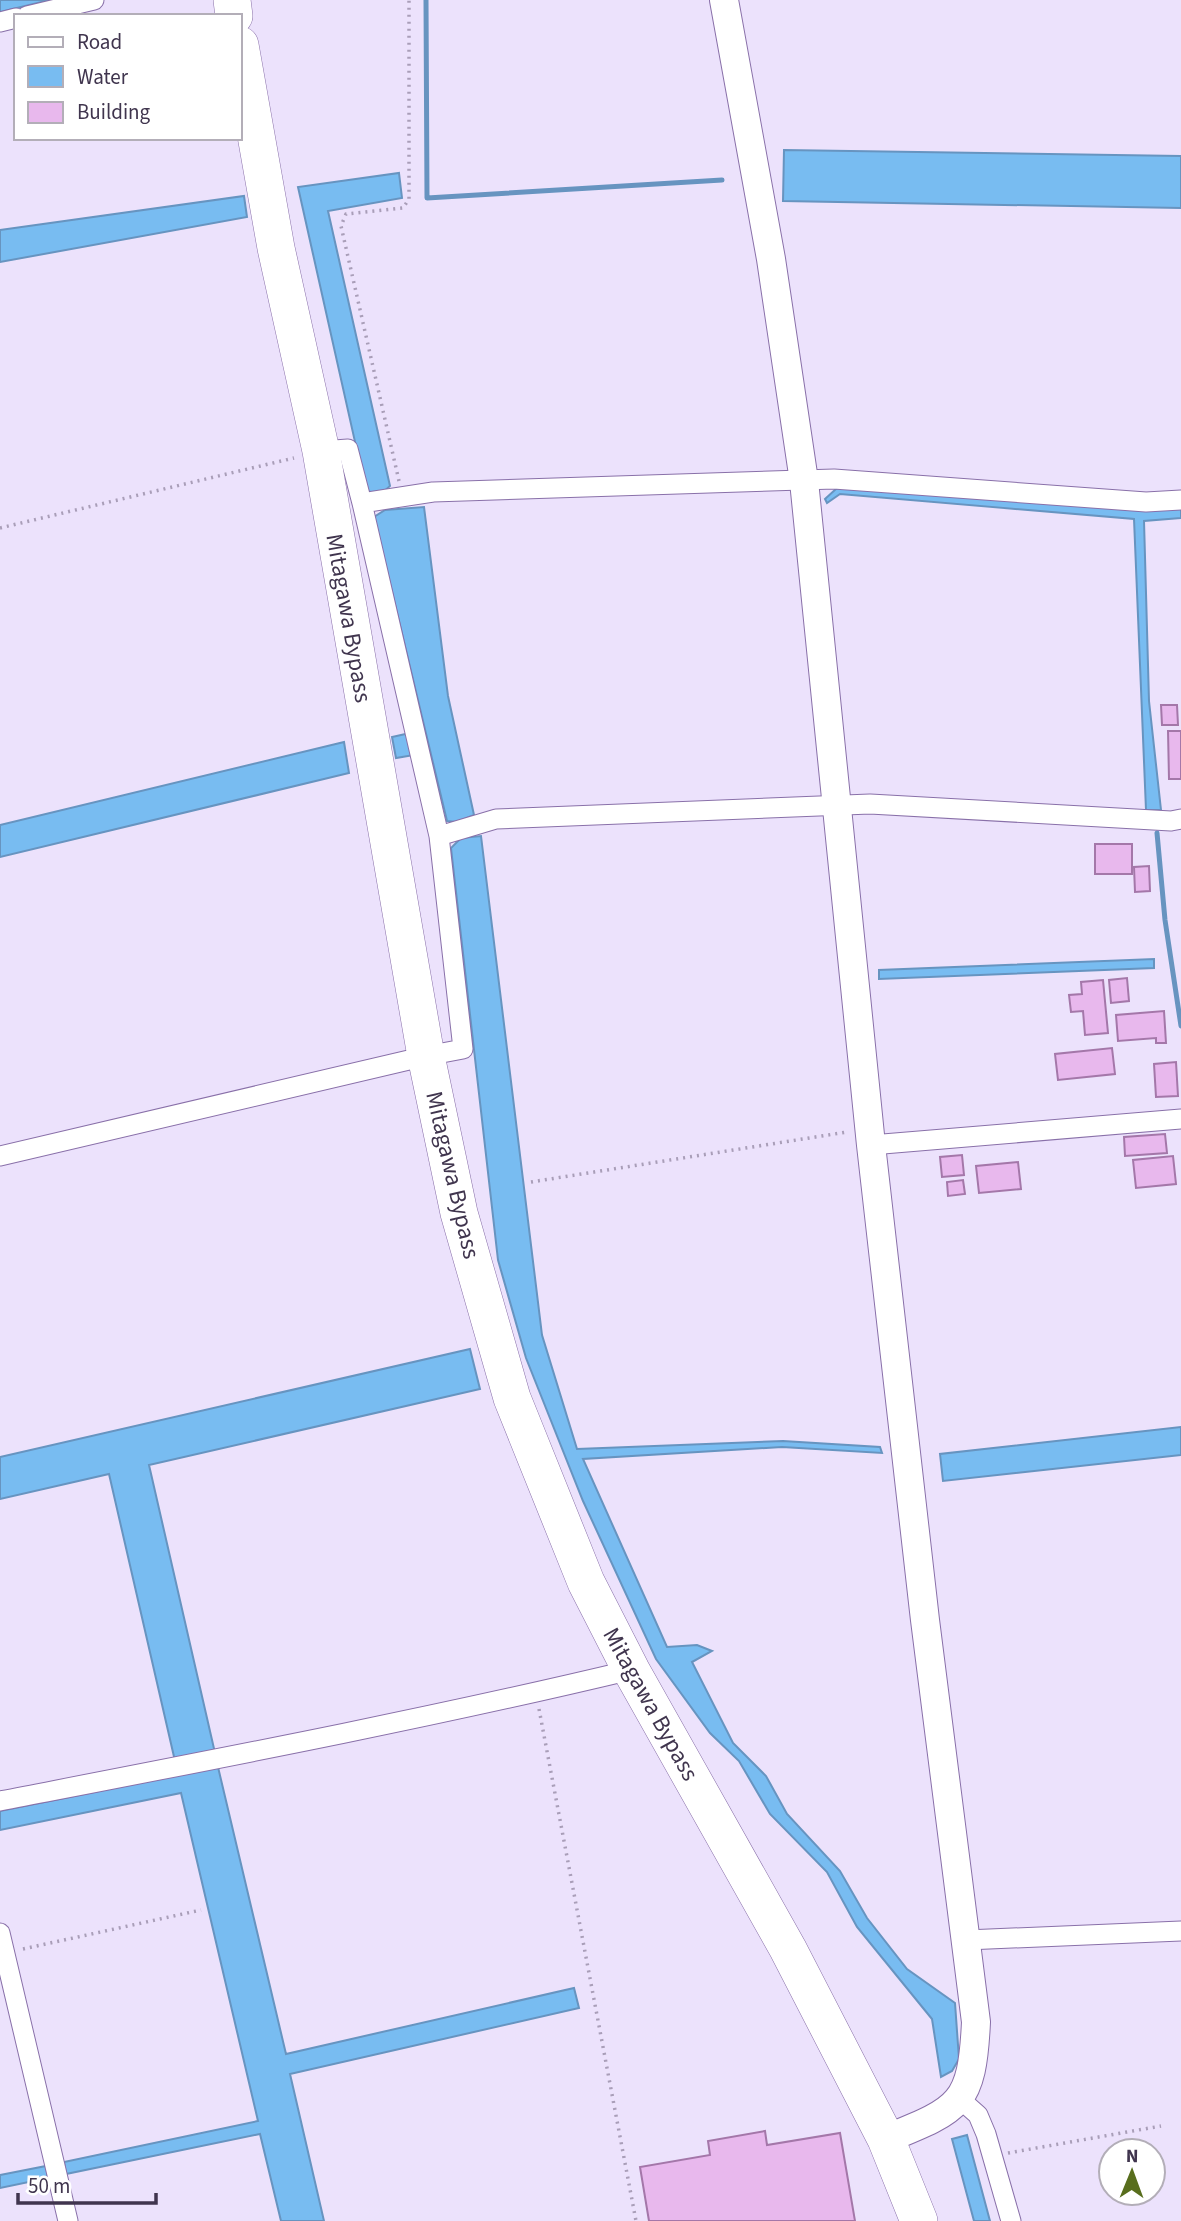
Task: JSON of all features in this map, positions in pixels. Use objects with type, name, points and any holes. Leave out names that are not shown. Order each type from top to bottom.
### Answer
[{"type":"highway","name":"Mitagawa Bypass","points":[[242,57],[276,248],[321,451],[426,1056],[458,1213],[512,1398],[586,1582],[631,1671],[788,1949],[886,2139],[919,2221]]},
{"type":"street","points":[[35,14],[94,0]]},
{"type":"street","points":[[724,0],[771,259],[804,481],[870,1136],[927,1633],[976,2022],[974,2060],[968,2083],[960,2099],[944,2113],[886,2139]]},
{"type":"street","points":[[0,1156],[463,1049],[439,836],[362,503],[348,449],[321,451]]},
{"type":"street","points":[[362,503],[433,492],[834,479],[1146,502],[1181,500]]},
{"type":"street","points":[[439,836],[496,819],[870,804],[1181,820]]},
{"type":"street","points":[[870,1136],[1181,1119]]},
{"type":"street","points":[[0,1801],[223,1758],[631,1671]]},
{"type":"street","points":[[966,1940],[1181,1931]]},
{"type":"street","points":[[2,1943],[6,1986],[68,2221]]},
{"type":"street","points":[[960,2099],[978,2115],[1010,2221]]},
{"type":"path","points":[[402,497],[341,226],[346,215],[403,208],[409,199],[409,0]]},
{"type":"path","points":[[0,528],[321,451]]},
{"type":"path","points":[[531,1182],[870,1136]]},
{"type":"path","points":[[536,1693],[636,2221]]},
{"type":"path","points":[[2,1943],[201,1910]]},
{"type":"path","points":[[992,2156],[1161,2126]]},
{"type":"water","points":[[0,0],[50,0],[0,12]]},
{"type":"water","points":[[784,150],[1181,156],[1181,208],[783,201]]},
{"type":"water","points":[[399,173],[402,198],[328,211],[390,486],[381,494],[366,491],[298,187]]},
{"type":"water","points":[[244,196],[247,217],[0,262],[0,230]]},
{"type":"water","points":[[837,488],[1181,509],[1181,518],[1144,521],[1149,701],[1161,810],[1146,810],[1134,519],[840,494],[827,503],[825,499]]},
{"type":"water","points":[[424,507],[448,696],[474,815],[457,822],[447,821],[374,517],[385,510]]},
{"type":"water","points":[[410,733],[414,755],[396,758],[392,737]]},
{"type":"water","points":[[344,742],[349,773],[0,857],[0,825]]},
{"type":"water","points":[[481,836],[542,1335],[577,1449],[783,1441],[880,1447],[882,1453],[782,1447],[583,1459],[667,1647],[697,1645],[712,1651],[692,1662],[733,1743],[766,1776],[787,1814],[840,1871],[867,1918],[907,1969],[955,2003],[959,2059],[952,2071],[941,2077],[932,2019],[857,1927],[827,1872],[770,1814],[739,1761],[710,1733],[656,1659],[583,1501],[526,1358],[498,1260],[451,848],[461,838]]},
{"type":"water","points":[[1154,959],[1154,968],[879,979],[879,970]]},
{"type":"water","points":[[470,1349],[480,1389],[149,1465],[215,1753],[175,1761],[109,1474],[0,1499],[0,1457]]},
{"type":"water","points":[[1181,1427],[1181,1455],[943,1481],[940,1454]]},
{"type":"water","points":[[218,1767],[286,2054],[574,1988],[579,2008],[290,2074],[324,2221],[281,2221],[260,2134],[66,2174],[64,2162],[258,2121],[181,1793],[0,1830],[0,1811]]},
{"type":"water","points":[[967,2135],[990,2221],[974,2221],[952,2139]]},
{"type":"water","points":[[46,2166],[48,2178],[0,2188],[0,2175]]},
{"type":"building","points":[[1161,705],[1177,705],[1178,725],[1162,725]]},
{"type":"building","points":[[1168,731],[1181,731],[1181,779],[1169,779]]},
{"type":"building","points":[[1095,844],[1132,844],[1132,874],[1095,874]]},
{"type":"building","points":[[1149,866],[1150,891],[1135,892],[1134,867]]},
{"type":"building","points":[[1127,978],[1129,1001],[1111,1003],[1109,980]]},
{"type":"building","points":[[1103,980],[1108,1033],[1085,1035],[1083,1011],[1071,1012],[1069,995],[1082,994],[1081,982]]},
{"type":"building","points":[[1164,1011],[1166,1043],[1156,1043],[1156,1038],[1118,1041],[1116,1015]]},
{"type":"building","points":[[1112,1048],[1115,1074],[1058,1080],[1055,1054]]},
{"type":"building","points":[[1176,1062],[1178,1096],[1156,1097],[1154,1064]]},
{"type":"building","points":[[1165,1134],[1167,1153],[1125,1156],[1124,1137]]},
{"type":"building","points":[[962,1155],[964,1175],[942,1177],[940,1157]]},
{"type":"building","points":[[1173,1156],[1176,1184],[1136,1188],[1133,1160]]},
{"type":"building","points":[[1018,1162],[1021,1189],[979,1193],[976,1166]]},
{"type":"building","points":[[963,1180],[965,1194],[948,1196],[947,1182]]},
{"type":"building","points":[[765,2131],[767,2145],[840,2133],[855,2221],[649,2221],[640,2167],[710,2155],[708,2141]]},
{"type":"waterway","points":[[426,0],[427,198],[722,180]]},
{"type":"waterway","points":[[1157,833],[1165,920],[1181,1026]]}]
